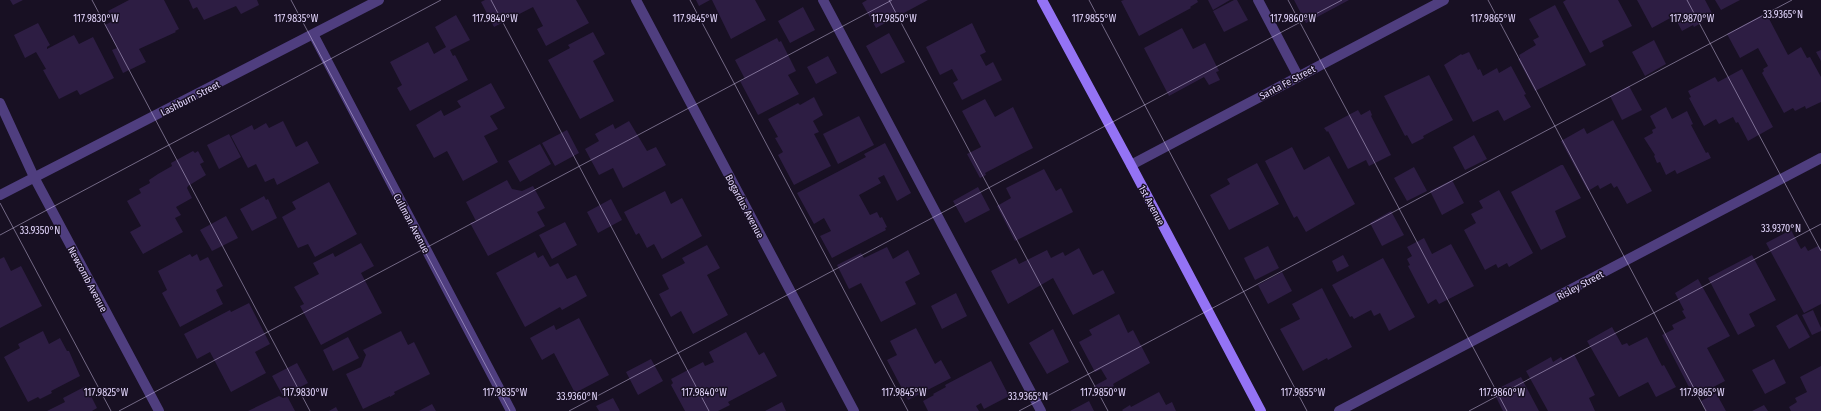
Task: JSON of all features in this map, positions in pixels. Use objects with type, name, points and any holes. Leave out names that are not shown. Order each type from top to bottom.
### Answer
[{"type":"main road","name":"1st Avenue","points":[[1042,0],[1261,411]]},
{"type":"street","name":"Lashburn Street","points":[[0,195],[379,0]]},
{"type":"street","name":"Bogardus Avenue","points":[[636,0],[854,411]]},
{"type":"street","points":[[823,0],[1041,411]]},
{"type":"street","points":[[1258,0],[1298,76]]},
{"type":"street","name":"Santa Fe Street","points":[[1131,165],[1444,0]]},
{"type":"street","name":"Cullman Avenue","points":[[313,34],[511,411]]},
{"type":"street","name":"Newcomb Avenue","points":[[0,103],[34,178],[159,411]]},
{"type":"street","name":"Risley Street","points":[[1339,411],[1821,158]]},
{"type":"building","points":[[10,0],[23,0],[13,5]]},
{"type":"building","points":[[129,0],[164,0],[179,29],[175,31],[176,32],[139,49],[146,62],[123,73],[112,50],[117,48],[105,25],[113,21],[108,11]]},
{"type":"building","points":[[189,0],[257,0],[259,5],[241,14],[236,6],[204,20],[197,7],[193,9]]},
{"type":"building","points":[[485,0],[576,0],[589,23],[546,46],[537,29],[543,26],[533,7],[494,27],[481,2]]},
{"type":"building","points":[[696,0],[710,0],[699,6]]},
{"type":"building","points":[[712,0],[755,0],[766,20],[731,39]]},
{"type":"building","points":[[867,0],[928,0],[876,28],[862,3]]},
{"type":"building","points":[[1197,0],[1198,2],[1190,7],[1191,8],[1139,36],[1121,1]]},
{"type":"building","points":[[1208,0],[1230,0],[1213,10]]},
{"type":"building","points":[[1234,0],[1237,0],[1248,20],[1224,32],[1213,11]]},
{"type":"building","points":[[1294,0],[1349,0],[1306,23]]},
{"type":"building","points":[[1566,0],[1618,0],[1632,26],[1602,41],[1604,46],[1590,53],[1563,2]]},
{"type":"building","points":[[1637,0],[1705,0],[1713,15],[1694,27],[1693,25],[1682,31],[1674,16],[1652,28]]},
{"type":"building","points":[[1715,0],[1740,0],[1721,10]]},
{"type":"building","points":[[1555,5],[1586,65],[1535,91],[1518,59],[1520,58],[1519,55],[1536,45],[1533,40],[1539,37],[1529,19]]},
{"type":"building","points":[[803,7],[815,30],[790,43],[778,21]]},
{"type":"building","points":[[1766,13],[1788,55],[1801,47],[1807,58],[1810,57],[1821,77],[1821,102],[1806,109],[1805,106],[1795,111],[1793,108],[1784,113],[1762,73],[1764,71],[1763,69],[1768,66],[1758,48],[1740,58],[1727,34]]},
{"type":"building","points":[[456,15],[470,40],[450,50],[453,56],[455,55],[468,80],[410,111],[397,88],[402,85],[390,62],[428,42],[434,54],[446,47],[435,27]]},
{"type":"building","points":[[38,23],[50,45],[47,49],[74,35],[79,44],[93,37],[114,78],[80,95],[77,90],[59,99],[43,70],[46,69],[36,52],[25,58],[14,35]]},
{"type":"building","points":[[972,23],[986,52],[980,55],[986,66],[993,62],[1002,80],[962,100],[953,83],[958,80],[952,69],[940,75],[926,47]]},
{"type":"building","points":[[1182,28],[1193,49],[1205,43],[1219,71],[1216,72],[1220,80],[1209,85],[1204,77],[1169,96],[1144,48]]},
{"type":"building","points":[[593,32],[605,54],[593,61],[614,101],[580,119],[548,60],[570,48],[568,45]]},
{"type":"building","points":[[889,33],[905,62],[881,74],[866,46]]},
{"type":"building","points":[[777,38],[779,42],[781,41],[796,71],[788,75],[799,94],[758,115],[740,81],[745,79],[735,60]]},
{"type":"building","points":[[1654,40],[1666,64],[1645,76],[1632,52]]},
{"type":"building","points":[[1821,50],[1821,61],[1816,52]]},
{"type":"building","points":[[1469,52],[1478,70],[1480,69],[1483,76],[1497,68],[1499,73],[1511,66],[1526,94],[1524,95],[1531,107],[1504,121],[1498,110],[1473,122],[1444,65],[1461,54],[1462,55]]},
{"type":"building","points":[[828,56],[837,73],[816,84],[807,67]]},
{"type":"building","points":[[1742,69],[1773,127],[1748,141],[1738,122],[1736,123],[1733,117],[1719,124],[1716,119],[1704,126],[1689,98],[1691,97],[1688,91],[1715,77],[1718,82]]},
{"type":"building","points":[[1429,75],[1453,120],[1423,136],[1424,138],[1412,144],[1407,135],[1405,136],[1384,96]]},
{"type":"building","points":[[491,83],[505,108],[490,116],[498,129],[484,136],[498,162],[463,181],[447,151],[434,158],[416,125],[441,110],[444,116],[461,107],[457,101]]},
{"type":"building","points":[[1629,86],[1642,110],[1622,120],[1610,96]]},
{"type":"building","points":[[814,97],[823,115],[813,121],[819,132],[814,134],[831,166],[794,185],[778,155],[783,152],[775,138],[778,137],[768,119],[798,103],[800,105]]},
{"type":"building","points":[[985,99],[995,117],[1013,107],[1033,148],[985,173],[986,175],[980,178],[967,154],[981,147],[962,111]]},
{"type":"building","points":[[1666,107],[1672,119],[1687,111],[1693,124],[1691,125],[1706,153],[1708,152],[1711,158],[1677,174],[1675,170],[1666,175],[1660,162],[1657,163],[1654,156],[1655,155],[1644,138],[1653,133],[1652,130],[1656,128],[1650,116]]},
{"type":"building","points":[[1358,110],[1361,115],[1370,110],[1371,116],[1391,155],[1369,166],[1366,160],[1348,169],[1328,131],[1327,132],[1324,128]]},
{"type":"building","points":[[859,116],[874,145],[838,164],[823,134]]},
{"type":"building","points":[[1613,120],[1652,191],[1627,204],[1617,186],[1614,188],[1611,183],[1600,189],[1598,185],[1588,191],[1561,141],[1584,128],[1587,134]]},
{"type":"building","points":[[283,121],[296,147],[307,141],[319,163],[277,185],[274,178],[265,182],[256,164],[248,168],[231,136],[252,125],[254,130],[266,123],[269,128]]},
{"type":"building","points":[[629,121],[647,151],[656,147],[666,165],[623,188],[613,168],[599,175],[585,149],[599,141],[595,134],[613,124],[615,129]]},
{"type":"building","points":[[567,130],[579,153],[555,166],[542,143]]},
{"type":"building","points":[[229,134],[241,157],[219,169],[207,145]]},
{"type":"building","points":[[1474,135],[1487,159],[1465,170],[1453,147]]},
{"type":"building","points":[[885,143],[911,193],[897,201],[884,175],[878,178],[881,183],[859,195],[870,215],[877,212],[880,218],[882,217],[887,227],[885,228],[886,230],[832,258],[820,236],[831,231],[824,218],[814,224],[797,193],[866,157],[864,154]]},
{"type":"building","points":[[540,144],[551,164],[520,182],[508,161]]},
{"type":"building","points":[[1292,147],[1304,170],[1329,156],[1355,204],[1306,232],[1297,216],[1294,218],[1265,161]]},
{"type":"building","points":[[193,151],[195,153],[198,151],[204,162],[200,164],[206,175],[188,186],[187,188],[192,198],[176,207],[181,215],[175,218],[183,232],[143,254],[130,232],[141,226],[127,201],[141,193],[139,189],[150,183],[149,180],[172,166],[171,163]]},
{"type":"building","points":[[1257,163],[1279,204],[1229,230],[1210,195],[1230,184],[1227,179]]},
{"type":"building","points":[[1563,165],[1581,198],[1555,211],[1566,237],[1541,250],[1511,192]]},
{"type":"building","points":[[1414,167],[1427,191],[1407,201],[1394,178]]},
{"type":"building","points":[[1044,169],[1056,191],[1061,188],[1073,212],[1015,241],[997,206],[1011,198],[1006,188]]},
{"type":"building","points":[[507,180],[512,189],[522,191],[533,186],[545,208],[537,212],[545,226],[488,256],[470,223],[476,221],[466,202]]},
{"type":"building","points":[[1452,180],[1464,203],[1442,215],[1430,191]]},
{"type":"building","points":[[329,182],[357,234],[315,257],[308,244],[298,248],[282,217],[296,209],[292,202]]},
{"type":"building","points":[[978,187],[990,210],[965,223],[953,201]]},
{"type":"building","points":[[1499,190],[1533,253],[1509,267],[1507,263],[1498,268],[1496,264],[1485,270],[1464,230],[1476,223],[1471,214],[1483,208],[1479,201]]},
{"type":"building","points":[[665,191],[671,204],[682,198],[702,236],[662,259],[654,244],[647,248],[639,233],[636,235],[624,212]]},
{"type":"building","points":[[264,196],[266,200],[268,199],[277,218],[252,231],[240,209]]},
{"type":"building","points":[[611,199],[622,220],[598,233],[587,212]]},
{"type":"building","points":[[1391,211],[1404,235],[1382,246],[1370,223]]},
{"type":"building","points":[[226,216],[238,238],[212,251],[200,230]]},
{"type":"building","points":[[565,222],[577,245],[552,259],[539,235]]},
{"type":"building","points":[[1791,230],[1801,249],[1805,246],[1808,251],[1818,246],[1821,249],[1821,304],[1804,313],[1766,243]]},
{"type":"building","points":[[1424,238],[1432,254],[1451,244],[1474,286],[1439,304],[1436,299],[1428,304],[1408,266],[1410,265],[1407,259],[1412,256],[1407,247]]},
{"type":"building","points":[[361,243],[374,266],[361,273],[382,313],[321,345],[300,306],[304,304],[294,287],[319,274],[313,263],[333,253],[335,257]]},
{"type":"building","points":[[707,245],[720,268],[707,275],[728,315],[693,334],[681,311],[671,317],[659,294],[669,289],[662,275],[685,263],[682,258]]},
{"type":"building","points":[[1268,246],[1279,268],[1255,280],[1244,258]]},
{"type":"building","points":[[887,247],[893,259],[908,250],[920,274],[905,282],[916,304],[881,322],[861,283],[849,289],[837,265],[861,253],[864,258]]},
{"type":"building","points":[[1079,248],[1093,275],[1103,270],[1115,293],[1073,315],[1053,278],[1008,304],[991,271],[1016,258],[1019,264],[1047,250],[1051,258],[1063,252],[1065,256]]},
{"type":"building","points":[[535,252],[538,258],[543,255],[550,267],[558,263],[567,279],[576,275],[587,296],[562,310],[560,307],[525,327],[496,273]]},
{"type":"building","points":[[190,254],[192,257],[197,254],[200,261],[208,257],[223,286],[216,290],[223,304],[180,327],[162,293],[167,290],[158,271]]},
{"type":"building","points":[[1343,255],[1349,266],[1337,272],[1332,261]]},
{"type":"building","points":[[1752,255],[1776,300],[1749,314],[1755,326],[1738,335],[1708,278]]},
{"type":"building","points":[[4,257],[11,271],[21,266],[42,306],[0,328],[0,259]]},
{"type":"building","points":[[1383,258],[1415,317],[1389,331],[1380,313],[1374,316],[1371,310],[1354,319],[1352,316],[1350,317],[1332,285]]},
{"type":"building","points":[[1282,272],[1292,291],[1268,304],[1258,285]]},
{"type":"building","points":[[1698,279],[1730,336],[1707,348],[1725,381],[1694,397],[1662,335],[1674,329],[1672,325],[1686,318],[1682,311],[1684,310],[1675,293]]},
{"type":"building","points":[[1322,288],[1352,347],[1303,371],[1280,329],[1300,319],[1292,304]]},
{"type":"building","points":[[956,293],[967,316],[942,329],[931,306]]},
{"type":"building","points":[[249,303],[270,344],[255,352],[266,373],[231,392],[210,352],[197,359],[184,334],[230,310],[231,312]]},
{"type":"building","points":[[1813,310],[1821,331],[1812,335],[1802,315]]},
{"type":"building","points":[[1119,314],[1128,333],[1133,330],[1150,363],[1113,384],[1114,386],[1099,394],[1094,386],[1107,379],[1101,369],[1095,372],[1079,342],[1092,335],[1089,330]]},
{"type":"building","points":[[1797,314],[1810,337],[1789,349],[1776,326]]},
{"type":"building","points":[[579,318],[609,375],[575,393],[554,353],[542,360],[530,338],[554,325],[556,330]]},
{"type":"building","points":[[1612,327],[1622,345],[1627,343],[1629,346],[1647,337],[1662,366],[1664,365],[1676,387],[1656,397],[1648,382],[1619,397],[1587,341]]},
{"type":"building","points":[[916,328],[935,364],[941,360],[951,378],[908,400],[887,360],[897,355],[890,341]]},
{"type":"building","points":[[1053,329],[1069,362],[1047,374],[1029,343]]},
{"type":"building","points":[[43,331],[49,344],[60,338],[67,351],[69,351],[80,376],[51,391],[52,393],[40,399],[38,397],[28,402],[4,357],[20,348],[18,344]]},
{"type":"building","points":[[401,331],[408,345],[414,342],[430,374],[394,392],[395,394],[390,397],[363,409],[346,374],[361,367],[366,355],[363,350]]},
{"type":"building","points":[[746,332],[759,355],[764,352],[777,376],[728,402],[730,405],[718,411],[685,411],[671,385],[673,383],[671,379],[703,362],[705,366],[714,362],[709,352]]},
{"type":"building","points":[[348,337],[359,358],[333,371],[323,350]]},
{"type":"building","points":[[1574,354],[1595,395],[1589,398],[1595,411],[1548,411],[1526,371],[1551,357],[1553,362],[1561,357],[1563,360]]},
{"type":"building","points":[[651,359],[663,381],[638,395],[626,372]]},
{"type":"building","points":[[1774,359],[1786,383],[1765,394],[1752,370]]},
{"type":"building","points":[[991,361],[1009,396],[984,409],[981,403],[976,406],[979,411],[928,411],[923,401],[946,387],[945,385]]},
{"type":"building","points":[[297,363],[308,383],[283,396],[272,376]]},
{"type":"building","points":[[1821,366],[1821,411],[1791,411],[1789,407],[1797,402],[1795,398],[1807,392],[1800,377]]},
{"type":"building","points":[[1521,377],[1539,411],[1503,411],[1493,391]]},
{"type":"building","points":[[86,386],[97,408],[92,411],[47,411],[65,402],[63,398]]},
{"type":"building","points":[[1159,392],[1166,405],[1172,402],[1176,411],[1122,410],[1130,405],[1131,407]]},
{"type":"building","points":[[1716,393],[1726,411],[1706,411],[1701,401]]},
{"type":"building","points":[[279,396],[283,398],[287,396],[295,411],[248,411]]},
{"type":"building","points":[[613,398],[620,411],[599,411],[596,406]]},
{"type":"building","points":[[1089,401],[1094,411],[1070,411]]},
{"type":"building","points":[[782,402],[786,411],[765,411]]},
{"type":"building","points":[[432,404],[436,411],[419,411]]},
{"type":"building","points":[[1764,405],[1768,411],[1752,411]]},
{"type":"building","points":[[336,407],[338,411],[329,411]]}]
